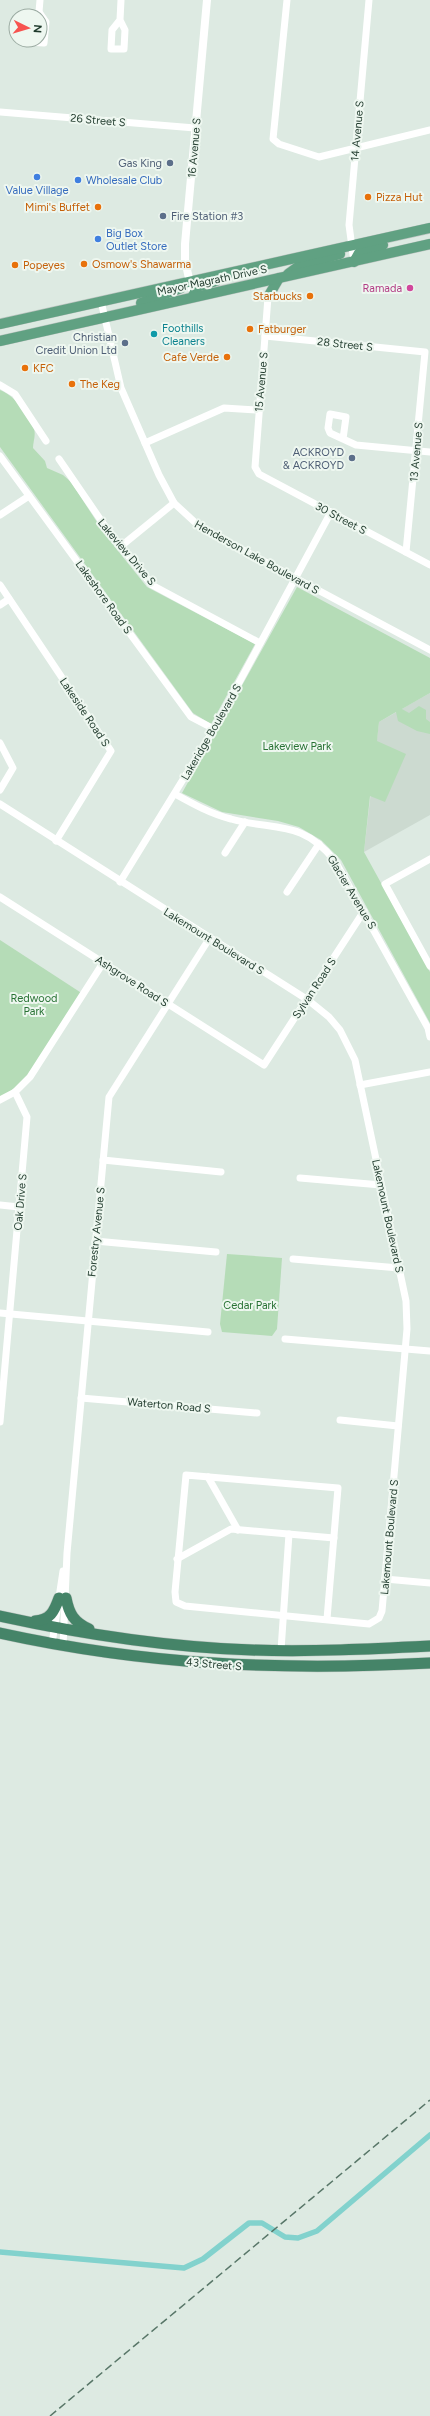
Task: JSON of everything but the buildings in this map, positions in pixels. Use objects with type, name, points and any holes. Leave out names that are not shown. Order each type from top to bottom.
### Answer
[{"type":"highway","points":[[27,1622],[48,1618],[63,1598]]},
{"type":"highway","points":[[63,1598],[70,1615],[74,1620],[103,1635]]},
{"type":"highway","name":"43 Street S","points":[[0,1616],[103,1635],[223,1648],[281,1650],[430,1646]]},
{"type":"highway","name":"43 Street S","points":[[0,1633],[52,1644],[145,1658],[250,1667],[363,1667],[430,1663]]},
{"type":"main road","name":"Mayor Magrath Drive S","points":[[0,324],[430,228]]},
{"type":"main road","points":[[354,262],[359,253],[365,250],[402,239],[430,228]]},
{"type":"main road","name":"Mayor Magrath Drive S","points":[[0,341],[193,296],[354,262],[430,244]]},
{"type":"main road","points":[[255,283],[264,290],[268,297],[281,277],[299,266],[345,253],[352,245]]},
{"type":"main road","points":[[193,296],[197,287],[234,275],[246,268]]},
{"type":"main road","points":[[135,310],[143,302],[183,287],[189,281]]},
{"type":"main road","points":[[0,319],[19,319]]},
{"type":"street","points":[[120,20],[121,0]]},
{"type":"street","name":"16 Avenue S","points":[[193,296],[185,260],[185,244],[207,0]]},
{"type":"street","points":[[287,0],[272,139],[319,157],[430,130]]},
{"type":"street","name":"14 Avenue S","points":[[354,262],[349,225],[369,0]]},
{"type":"street","name":"26 Street S","points":[[0,112],[195,128]]},
{"type":"street","name":"15 Avenue S","points":[[255,467],[258,410],[268,297]]},
{"type":"street","name":"Henderson Lake Boulevard S","points":[[101,301],[121,388],[174,503],[200,527],[430,650]]},
{"type":"street","name":"28 Street S","points":[[265,336],[425,352]]},
{"type":"street","name":"13 Avenue S","points":[[406,552],[425,352]]},
{"type":"street","points":[[0,385],[15,394],[46,441]]},
{"type":"street","points":[[146,443],[224,408],[258,410]]},
{"type":"street","points":[[343,439],[356,445],[430,452]]},
{"type":"street","name":"Lakeshore Road S","points":[[0,456],[191,717],[214,729]]},
{"type":"street","name":"Lakeview Drive S","points":[[59,459],[120,547],[152,585],[260,643]]},
{"type":"street","name":"30 Street S","points":[[255,467],[259,474],[430,565]]},
{"type":"street","points":[[0,515],[29,496]]},
{"type":"street","points":[[120,547],[174,503]]},
{"type":"street","points":[[295,579],[330,512]]},
{"type":"street","name":"Lakeridge Boulevard S","points":[[120,882],[214,729],[295,579]]},
{"type":"street","name":"Lakeside Road S","points":[[0,585],[111,751],[56,841]]},
{"type":"street","points":[[0,605],[9,599]]},
{"type":"street","points":[[0,743],[13,768],[0,790]]},
{"type":"street","name":"Glacier Avenue S","points":[[175,794],[218,816],[245,822],[292,829],[319,844],[335,861],[364,911],[428,1028],[430,1037]]},
{"type":"street","name":"Lakemount Boulevard S","points":[[0,804],[209,939],[308,1000],[329,1017],[349,1045],[360,1085],[408,1315],[382,1611],[379,1618],[369,1624],[185,1606],[176,1602],[175,1592],[177,1559]]},
{"type":"street","points":[[225,853],[245,822]]},
{"type":"street","points":[[287,892],[319,844]]},
{"type":"street","points":[[430,859],[385,884],[430,966]]},
{"type":"street","name":"Ashgrove Road S","points":[[0,897],[264,1065]]},
{"type":"street","name":"Sylvan Road S","points":[[264,1065],[308,1000],[364,911]]},
{"type":"street","name":"Forestry Avenue S","points":[[52,1644],[59,1627],[63,1598],[87,1321],[109,1097],[209,939]]},
{"type":"street","points":[[0,1100],[14,1092],[30,1077],[103,963]]},
{"type":"street","points":[[360,1085],[430,1072]]},
{"type":"street","name":"Oak Drive S","points":[[0,1422],[1,1394],[10,1314],[27,1117],[14,1092]]},
{"type":"street","points":[[103,1160],[222,1172]]},
{"type":"street","points":[[300,1178],[381,1186]]},
{"type":"street","points":[[0,1205],[19,1207]]},
{"type":"street","points":[[95,1241],[216,1252]]},
{"type":"street","points":[[293,1259],[399,1268]]},
{"type":"street","points":[[0,1313],[208,1332]]},
{"type":"street","points":[[285,1339],[430,1351]]},
{"type":"street","name":"Waterton Road S","points":[[81,1398],[257,1413]]},
{"type":"street","points":[[340,1420],[398,1426]]},
{"type":"street","points":[[177,1559],[186,1475],[338,1488],[327,1619]]},
{"type":"street","points":[[208,1477],[238,1530]]},
{"type":"street","points":[[177,1559],[231,1529],[334,1538]]},
{"type":"street","points":[[281,1650],[289,1534]]},
{"type":"street","points":[[385,1579],[430,1583]]},
{"type":"street","name":"Forestry Avenue S","points":[[59,1627],[64,1646]]},
{"type":"shaded area","points":[[430,693],[430,815],[364,852],[379,722]]},
{"type":"green space","points":[[0,390],[16,401],[29,417],[35,431],[33,448],[45,461],[47,468],[63,475],[71,482],[106,536],[147,587],[255,644],[211,724],[193,713],[0,447]]},
{"type":"green space","name":"Lakeview Park","points":[[297,587],[430,658],[430,693],[402,709],[409,713],[419,706],[426,710],[426,719],[430,722],[430,734],[417,731],[398,721],[396,712],[379,722],[377,741],[406,754],[385,802],[370,796],[364,852],[430,972],[430,1023],[341,860],[321,840],[299,827],[278,821],[222,812],[182,793]]},
{"type":"green space","name":"Redwood Park","points":[[0,940],[83,994],[30,1077],[0,1100]]},
{"type":"green space","name":"Cedar Park","points":[[227,1254],[282,1258],[277,1329],[272,1336],[222,1332],[220,1324]]},
{"type":"waterway","points":[[0,2252],[184,2268],[203,2259],[249,2223],[262,2223],[285,2237],[298,2238],[317,2231],[430,2135]]},
{"type":"railway","points":[[50,2416],[430,2100]]},
{"type":"place","name":"Gas King","points":[[170,163]]},
{"type":"place","name":"Value Village","points":[[37,177]]},
{"type":"place","name":"Wholesale Club","points":[[78,180]]},
{"type":"place","name":"Pizza Hut","points":[[368,197]]},
{"type":"place","name":"Mimi's Buffet","points":[[98,207]]},
{"type":"place","name":"Fire Station #3","points":[[163,216]]},
{"type":"place","name":"Big Box Outlet Store","points":[[98,239]]},
{"type":"place","name":"Osmow's Shawarma","points":[[84,264]]},
{"type":"place","name":"Popeyes","points":[[15,265]]},
{"type":"place","name":"Ramada","points":[[410,288]]},
{"type":"place","name":"Starbucks","points":[[310,296]]},
{"type":"place","name":"Fatburger","points":[[250,329]]},
{"type":"place","name":"Foothills Cleaners","points":[[154,334]]},
{"type":"place","name":"Christian Credit Union Ltd","points":[[125,343]]},
{"type":"place","name":"Cafe Verde","points":[[227,357]]},
{"type":"place","name":"KFC","points":[[25,368]]},
{"type":"place","name":"The Keg","points":[[72,384]]},
{"type":"place","name":"ACKROYD & ACKROYD","points":[[352,458]]}]
